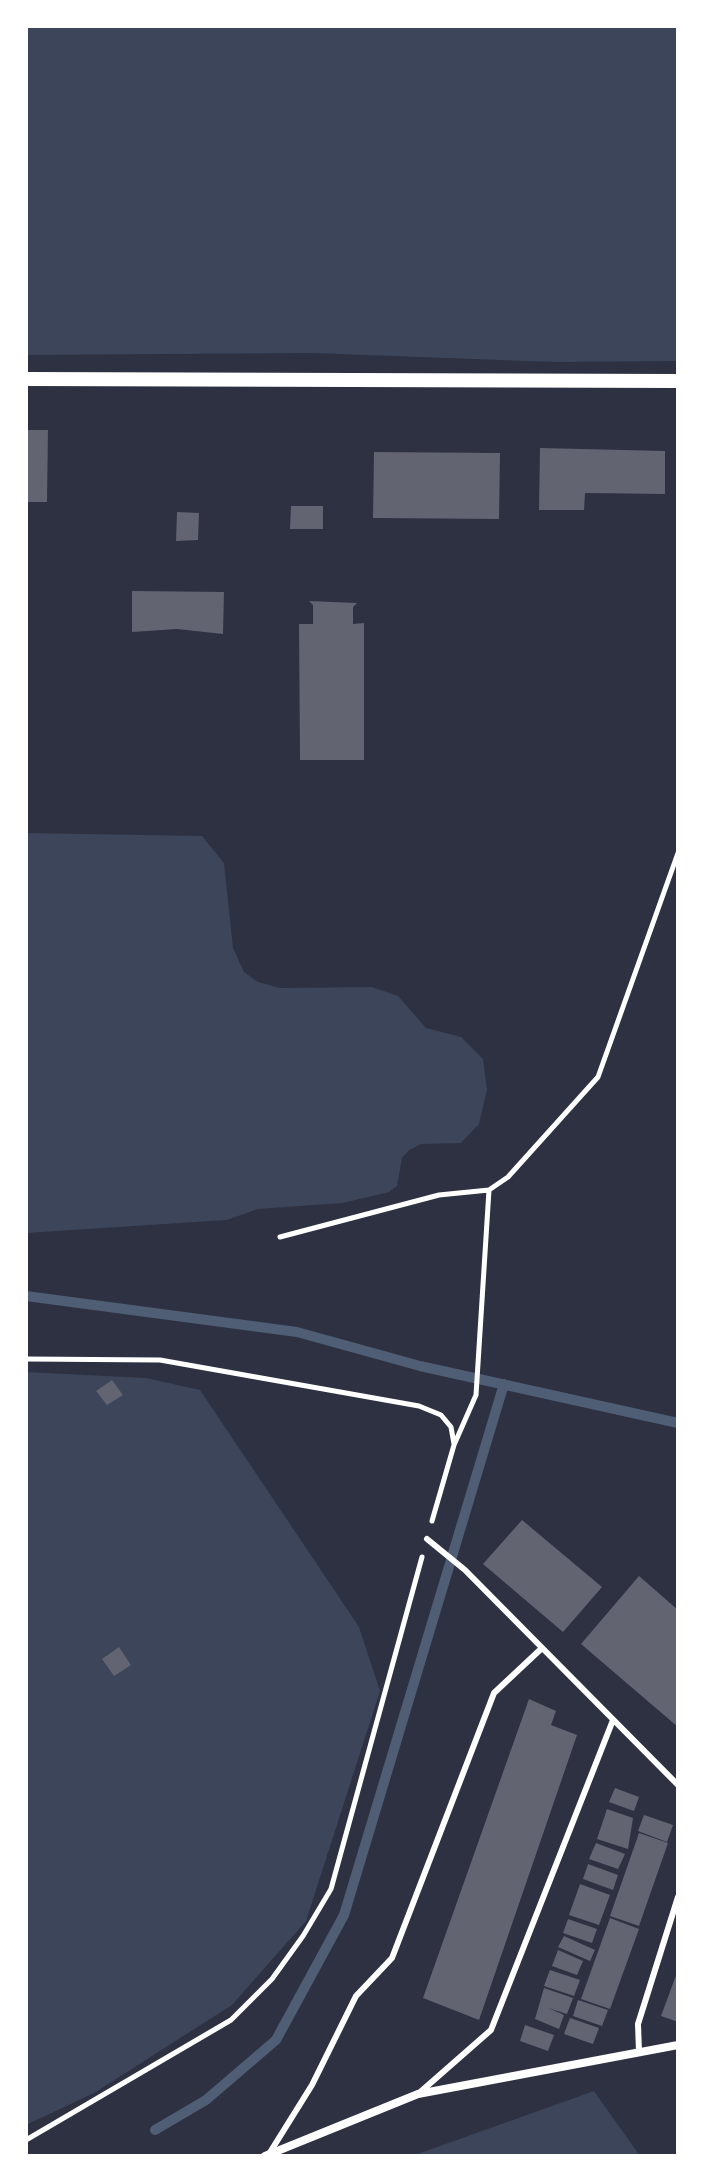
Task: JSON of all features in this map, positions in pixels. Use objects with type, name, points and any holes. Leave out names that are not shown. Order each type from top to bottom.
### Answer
[{"type":"street","points":[[26,379],[678,381]]},
{"type":"street","points":[[267,2155],[418,2094],[678,2045]]},
{"type":"lane","points":[[427,1539],[465,1570],[678,1785]]},
{"type":"lane","points":[[267,2155],[312,2085],[356,1996],[392,1958],[494,1693],[542,1648]]},
{"type":"lane","points":[[418,2094],[491,2030],[613,1720]]},
{"type":"lane","points":[[639,2052],[638,2024],[678,1897]]},
{"type":"path","points":[[280,1237],[439,1195],[489,1190],[508,1177],[598,1077],[678,853]]},
{"type":"path","points":[[26,2140],[231,2020],[272,1979],[331,1889],[454,1445],[476,1395],[481,1365],[489,1190]]},
{"type":"path","points":[[26,1359],[160,1360],[419,1406],[441,1415],[451,1427],[454,1445]]},
{"type":"shaded area","points":[[26,26],[678,26],[678,361],[554,362],[312,353],[26,355]]},
{"type":"shaded area","points":[[26,833],[202,836],[224,863],[233,948],[244,972],[258,982],[280,988],[372,987],[398,996],[426,1028],[461,1037],[483,1059],[487,1090],[479,1124],[461,1143],[421,1144],[409,1150],[402,1158],[397,1186],[389,1192],[343,1203],[258,1209],[227,1220],[26,1233]]},
{"type":"shaded area","points":[[26,1372],[146,1378],[200,1390],[359,1627],[380,1691],[306,1921],[232,2005],[94,2093],[26,2125]]},
{"type":"shaded area","points":[[594,2091],[640,2156],[412,2156]]},
{"type":"building","points":[[26,430],[48,430],[47,502],[26,502]]},
{"type":"building","points":[[540,448],[665,451],[665,494],[585,493],[584,510],[539,510]]},
{"type":"building","points":[[374,452],[500,453],[499,519],[373,518]]},
{"type":"building","points":[[291,506],[323,506],[323,529],[290,529]]},
{"type":"building","points":[[177,512],[199,513],[198,540],[176,541]]},
{"type":"building","points":[[132,591],[224,592],[223,634],[177,629],[132,632]]},
{"type":"building","points":[[309,601],[357,603],[353,607],[353,624],[364,623],[364,760],[300,760],[299,624],[313,624],[313,605]]},
{"type":"building","points":[[112,1380],[123,1395],[107,1405],[96,1391]]},
{"type":"building","points":[[522,1520],[602,1587],[563,1632],[483,1564]]},
{"type":"building","points":[[639,1576],[678,1610],[678,1727],[581,1644]]},
{"type":"building","points":[[119,1647],[131,1665],[114,1676],[102,1659]]},
{"type":"building","points":[[529,1699],[556,1711],[551,1725],[577,1735],[479,2020],[423,1998]]},
{"type":"building","points":[[615,1788],[639,1797],[634,1811],[609,1802]]},
{"type":"building","points":[[607,1809],[633,1818],[628,1849],[597,1839]]},
{"type":"building","points":[[644,1815],[673,1825],[667,1842],[638,1831]]},
{"type":"building","points":[[639,1833],[668,1843],[639,1926],[610,1916]]},
{"type":"building","points":[[596,1843],[625,1854],[618,1869],[589,1859]]},
{"type":"building","points":[[588,1864],[618,1875],[613,1890],[583,1879]]},
{"type":"building","points":[[580,1884],[610,1895],[599,1925],[569,1915]]},
{"type":"building","points":[[610,1918],[639,1929],[610,2009],[581,1999]]},
{"type":"building","points":[[568,1919],[597,1929],[592,1943],[563,1933]]},
{"type":"building","points":[[564,1936],[595,1950],[590,1961],[558,1947]]},
{"type":"building","points":[[558,1950],[583,1961],[577,1975],[552,1966]]},
{"type":"building","points":[[550,1970],[580,1980],[574,1996],[544,1986]]},
{"type":"building","points":[[678,1970],[678,2022],[661,2016]]},
{"type":"building","points":[[544,1988],[573,1998],[567,2014],[548,2008],[564,2015],[559,2029],[535,2019]]},
{"type":"building","points":[[578,2000],[608,2010],[602,2026],[573,2016]]},
{"type":"building","points":[[570,2018],[599,2028],[593,2044],[564,2034]]},
{"type":"building","points":[[525,2025],[554,2035],[548,2051],[520,2041]]},
{"type":"waterway","points":[[26,1296],[297,1332],[420,1366],[678,1423]]},
{"type":"waterway","points":[[155,2130],[206,2100],[276,2040],[344,1915],[504,1384]]}]
